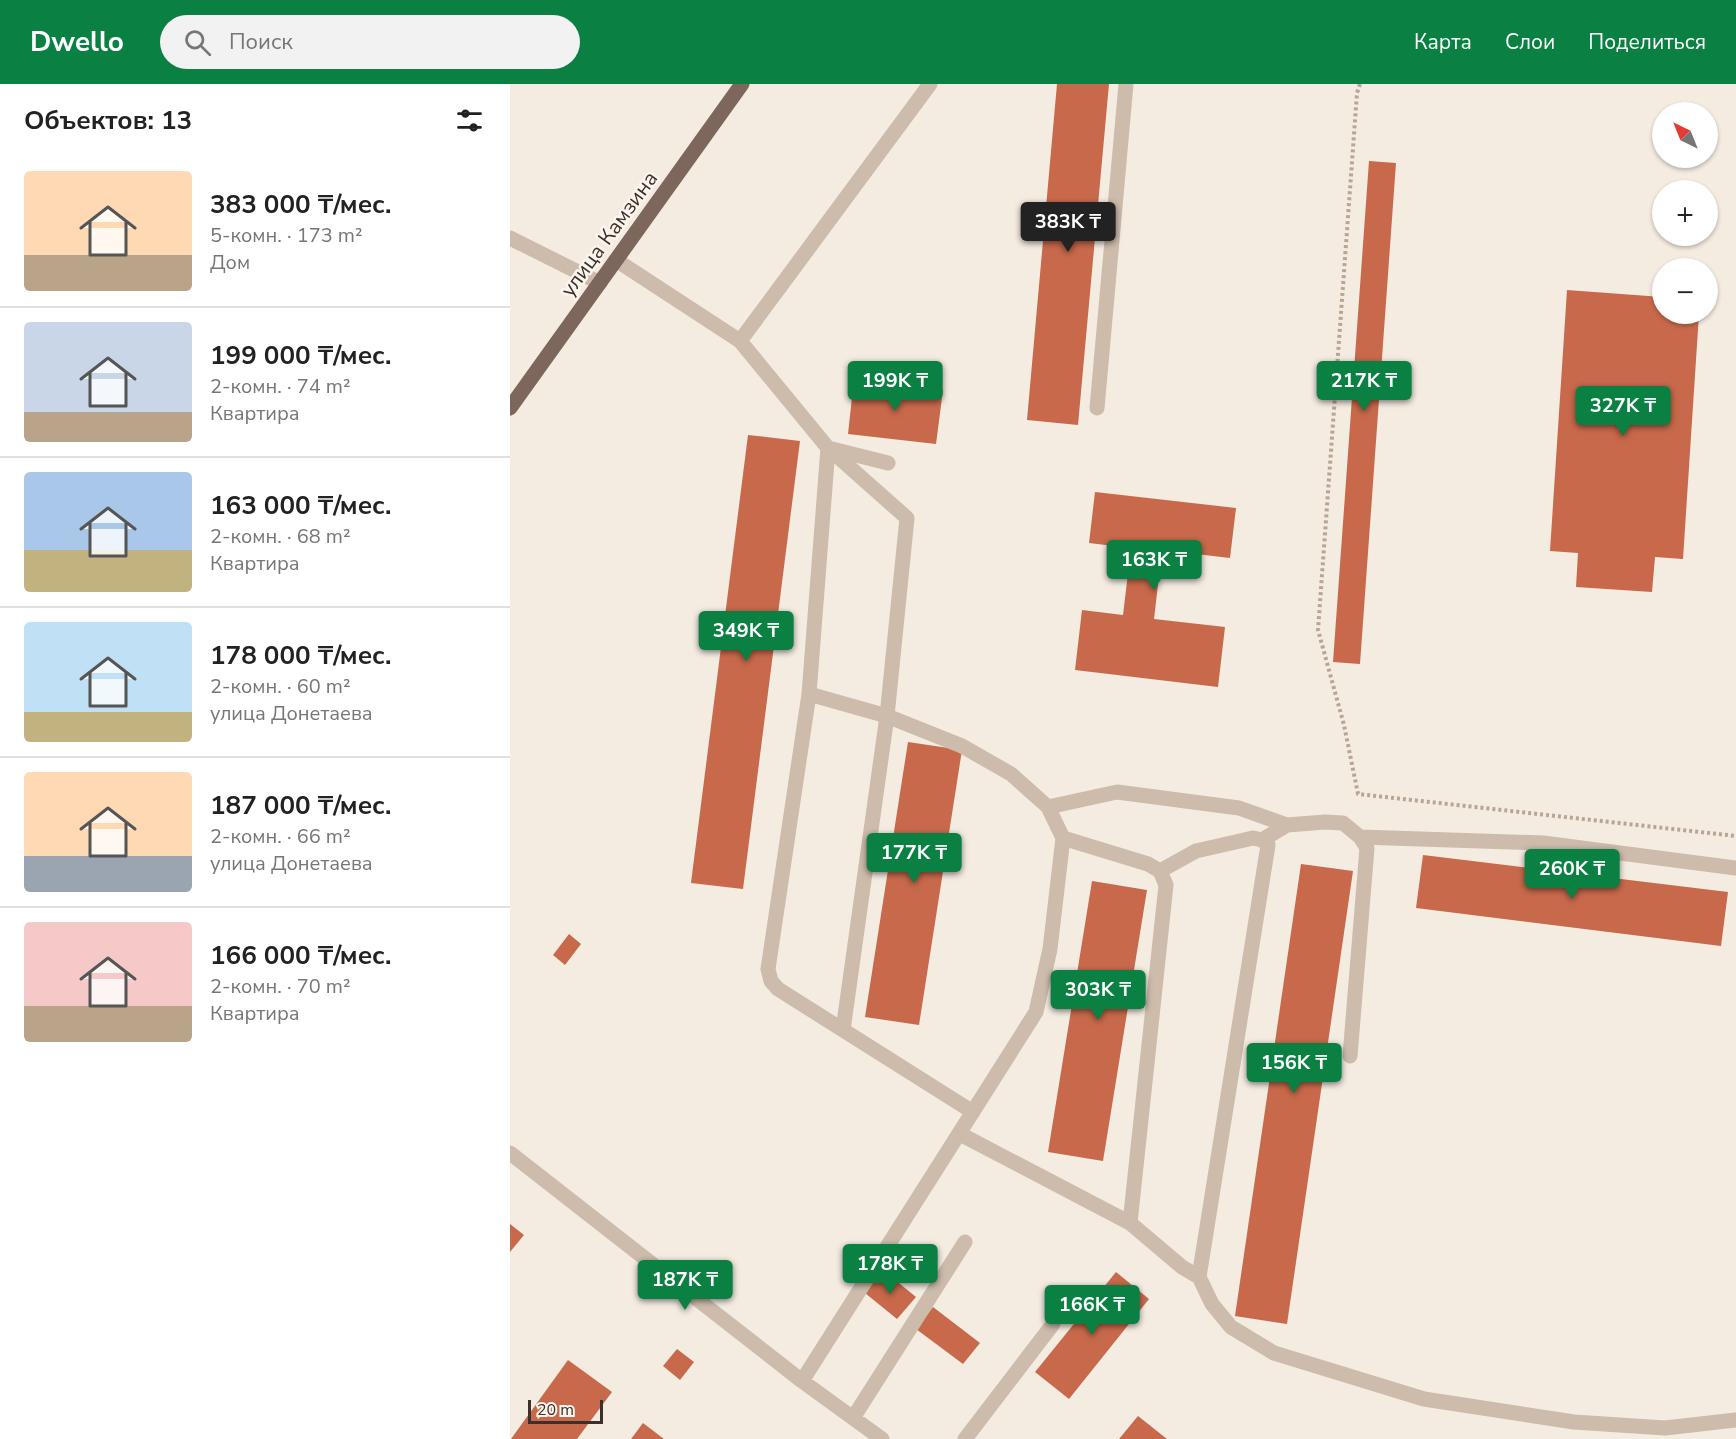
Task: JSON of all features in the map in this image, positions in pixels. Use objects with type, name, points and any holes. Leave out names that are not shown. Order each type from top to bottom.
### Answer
[{"type":"main road","name":"улица Камзина","points":[[510,408],[742,84]]},
{"type":"street","points":[[740,341],[930,84]]},
{"type":"street","points":[[1097,408],[1126,84]]},
{"type":"street","points":[[510,238],[600,283]]},
{"type":"street","points":[[616,260],[740,341],[828,448],[908,518],[887,716],[843,1030]]},
{"type":"street","points":[[828,448],[888,463]]},
{"type":"street","points":[[828,448],[809,694],[768,969],[771,981],[778,989],[973,1112]]},
{"type":"street","points":[[802,1381],[1036,1011],[1050,950],[1063,838],[1048,807],[1011,774],[962,746],[887,716],[809,694]]},
{"type":"street","points":[[1048,807],[1118,792],[1239,808],[1287,825],[1344,823],[1360,837],[1366,848],[1350,1056]]},
{"type":"street","points":[[1262,840],[1287,825]]},
{"type":"street","points":[[1360,837],[1543,843],[1736,868]]},
{"type":"street","points":[[1063,838],[1148,864],[1160,871],[1166,885],[1130,1223]]},
{"type":"street","points":[[1160,871],[1196,851],[1253,838],[1262,840],[1268,845],[1199,1277]]},
{"type":"street","points":[[960,1134],[1130,1223],[1182,1267],[1199,1277],[1212,1304],[1231,1327],[1274,1353],[1424,1399],[1574,1422],[1665,1428],[1736,1420]]},
{"type":"street","points":[[510,1153],[802,1381],[882,1439]]},
{"type":"street","points":[[853,1418],[965,1242]]},
{"type":"street","points":[[965,1439],[1053,1324]]},
{"type":"path","points":[[1360,84],[1357,93],[1318,630],[1344,725],[1358,794],[1736,836]]},
{"type":"building","points":[[1057,84],[1109,84],[1078,425],[1027,420]]},
{"type":"building","points":[[1369,161],[1396,163],[1360,664],[1333,662]]},
{"type":"building","points":[[1567,290],[1652,296],[1652,324],[1698,324],[1683,559],[1655,557],[1652,592],[1576,587],[1578,553],[1550,551]]},
{"type":"building","points":[[854,379],[943,390],[936,444],[848,434]]},
{"type":"building","points":[[748,435],[800,441],[743,889],[691,883]]},
{"type":"building","points":[[1095,492],[1236,508],[1230,558],[1162,550],[1154,619],[1225,627],[1218,687],[1075,670],[1082,610],[1123,615],[1131,548],[1089,543]]},
{"type":"building","points":[[908,742],[962,750],[919,1025],[865,1017]]},
{"type":"building","points":[[1423,855],[1728,892],[1721,946],[1416,908]]},
{"type":"building","points":[[1301,864],[1353,871],[1287,1324],[1235,1316]]},
{"type":"building","points":[[1092,881],[1147,890],[1103,1161],[1048,1152]]},
{"type":"building","points":[[569,934],[581,944],[565,965],[553,955]]},
{"type":"building","points":[[510,1224],[524,1235],[510,1252]]},
{"type":"building","points":[[883,1270],[916,1297],[897,1319],[865,1293]]},
{"type":"building","points":[[1116,1272],[1149,1299],[1069,1399],[1035,1372]]},
{"type":"building","points":[[933,1307],[980,1343],[963,1364],[916,1329]]},
{"type":"building","points":[[677,1349],[694,1362],[680,1380],[663,1366]]},
{"type":"building","points":[[568,1360],[612,1392],[577,1439],[511,1439]]},
{"type":"building","points":[[1138,1416],[1167,1439],[1119,1439]]},
{"type":"building","points":[[643,1423],[664,1439],[631,1439]]}]
